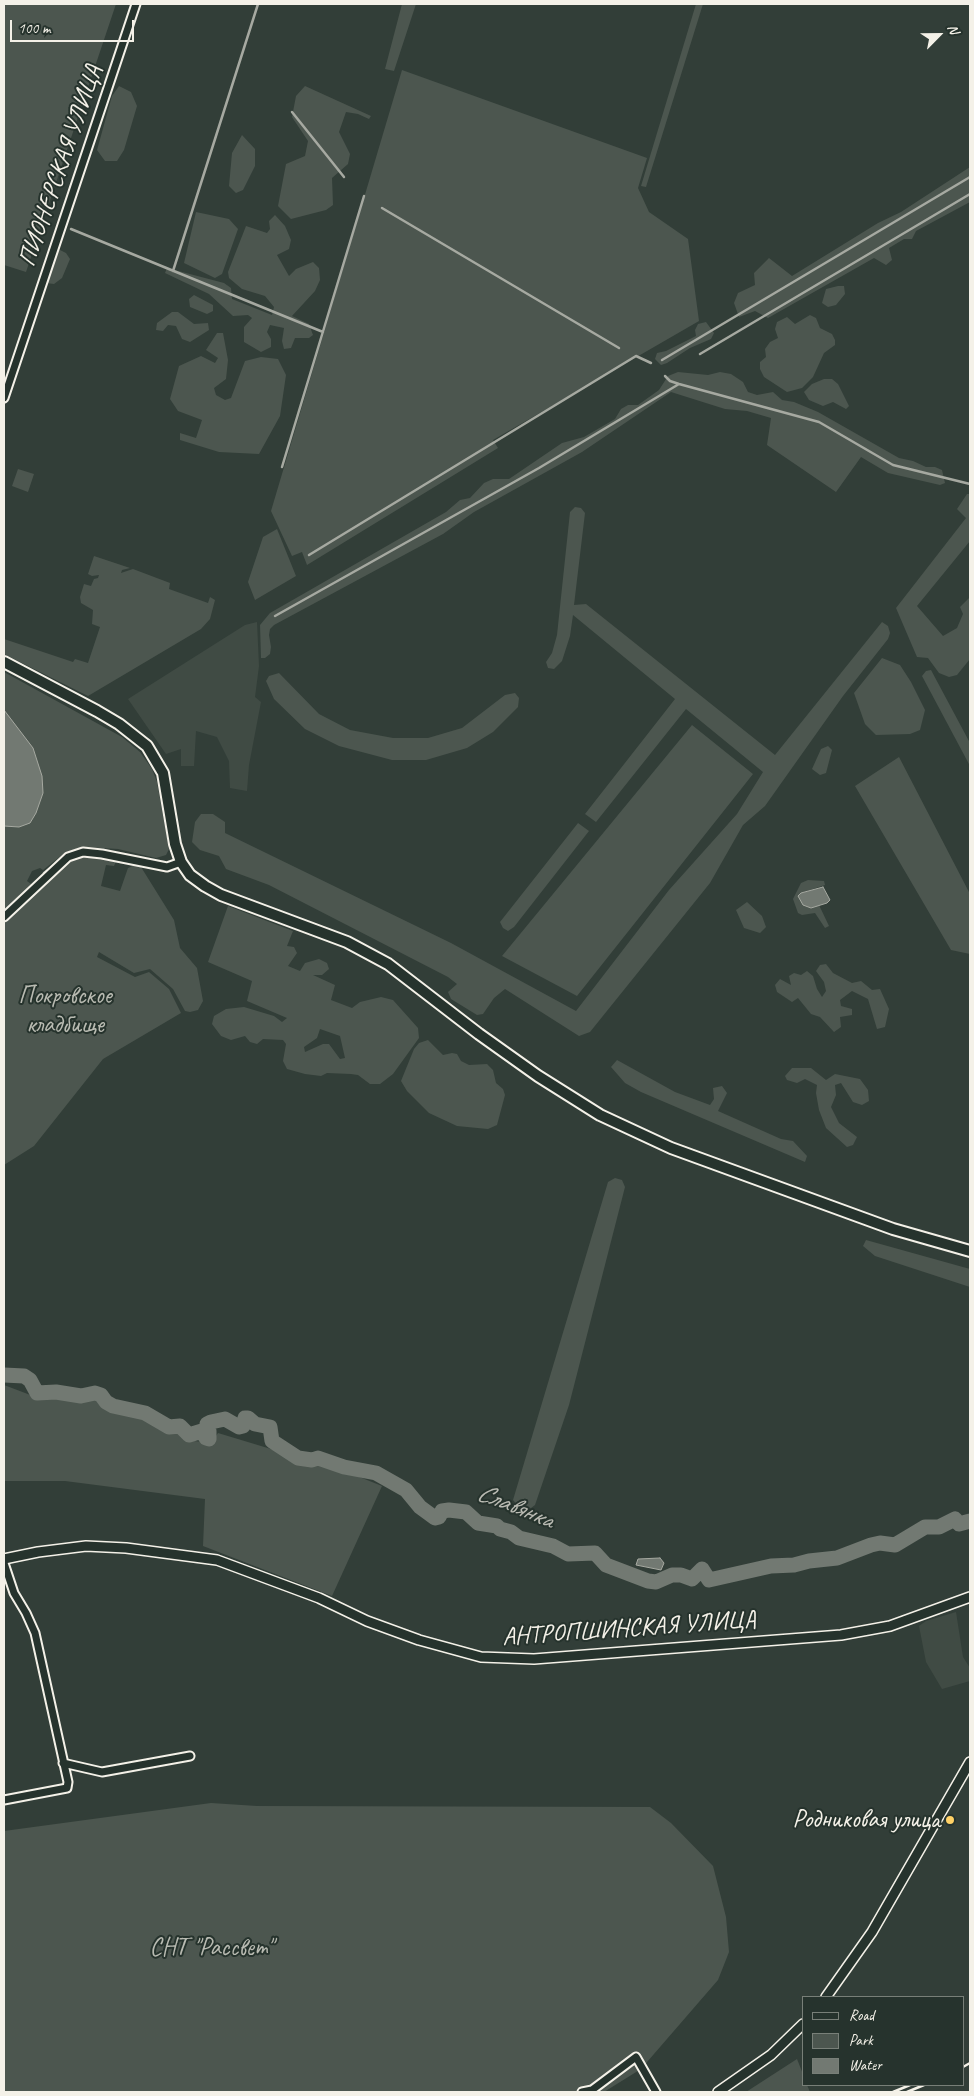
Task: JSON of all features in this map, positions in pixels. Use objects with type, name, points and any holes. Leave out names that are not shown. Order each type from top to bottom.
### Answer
[{"type":"main road","points":[[4,662],[104,715],[147,746],[163,773],[175,844],[181,862],[190,875],[221,895],[347,942],[388,964],[494,1045],[538,1076],[600,1115],[671,1148],[893,1229],[970,1250]]},
{"type":"street","name":"ПИОНЕРСКАЯ УЛИЦА","points":[[4,398],[136,4]]},
{"type":"street","points":[[4,917],[68,857],[83,852],[167,867],[181,862]]},
{"type":"street","name":"АНТРОПШИНСКАЯ УЛИЦА","points":[[4,1560],[38,1552],[86,1546],[126,1548],[217,1560],[319,1598],[368,1621],[419,1640],[481,1657],[534,1659],[841,1635],[890,1626],[970,1597]]},
{"type":"street","points":[[4,1563],[14,1593],[26,1613],[34,1633],[67,1788],[4,1800]]},
{"type":"street","points":[[63,1763],[102,1772],[190,1756]]},
{"type":"street","points":[[827,1996],[872,1932],[970,1762]]},
{"type":"street","points":[[718,2092],[770,2055],[802,2025]]},
{"type":"street","points":[[582,2092],[592,2090],[636,2057],[656,2092]]},
{"type":"shaded area","points":[[257,622],[259,666],[255,697],[261,702],[249,765],[247,791],[230,788],[229,761],[217,737],[196,731],[194,766],[181,766],[181,749],[166,754],[128,699],[245,625]]},
{"type":"shaded area","points":[[956,1612],[963,1657],[970,1668],[970,1681],[942,1689],[926,1662],[919,1626],[926,1621]]},
{"type":"green space","points":[[4,4],[116,4],[26,272],[4,265]]},
{"type":"green space","points":[[402,4],[416,4],[394,71],[385,69]]},
{"type":"green space","points":[[696,4],[703,4],[646,187],[641,186]]},
{"type":"green space","points":[[402,70],[647,158],[638,188],[649,212],[688,239],[699,321],[493,440],[498,448],[307,565],[302,552],[292,556],[271,511]]},
{"type":"green space","points":[[119,86],[131,92],[137,106],[124,150],[117,161],[105,161],[97,150],[112,96]]},
{"type":"green space","points":[[305,86],[371,116],[369,119],[358,114],[346,112],[339,132],[350,154],[348,164],[332,178],[333,205],[326,210],[291,219],[278,206],[286,164],[305,156],[308,141],[292,117],[296,96]]},
{"type":"green space","points":[[242,135],[255,149],[255,166],[243,190],[236,193],[229,186],[232,153]]},
{"type":"green space","points":[[970,167],[970,202],[916,231],[912,239],[904,239],[889,248],[892,260],[886,265],[874,258],[768,318],[755,311],[739,317],[734,303],[738,293],[755,285],[754,273],[769,258],[792,276],[878,223],[901,212]]},
{"type":"green space","points":[[196,212],[229,219],[238,229],[222,274],[215,278],[184,263]]},
{"type":"green space","points":[[275,215],[285,226],[291,240],[289,249],[277,255],[289,276],[296,269],[313,262],[319,268],[320,280],[315,291],[292,316],[309,324],[313,335],[309,338],[295,338],[291,348],[284,349],[282,341],[284,328],[270,325],[267,332],[271,339],[271,347],[261,352],[244,342],[244,327],[252,318],[248,315],[233,316],[209,294],[165,273],[167,268],[224,283],[231,288],[232,299],[272,315],[274,307],[265,296],[242,289],[229,278],[228,272],[246,226],[267,233],[270,229],[269,221]]},
{"type":"green space","points":[[56,248],[66,253],[70,259],[62,278],[54,284],[46,283]]},
{"type":"green space","points":[[844,286],[845,294],[836,305],[828,307],[822,303],[826,289]]},
{"type":"green space","points":[[194,295],[213,305],[213,311],[207,314],[190,307],[189,299]]},
{"type":"green space","points":[[172,312],[178,312],[194,324],[208,323],[209,330],[190,342],[182,339],[176,326],[168,325],[163,331],[156,330],[157,323]]},
{"type":"green space","points":[[810,315],[816,318],[820,328],[832,334],[835,345],[824,353],[813,377],[802,388],[787,392],[764,377],[760,369],[760,362],[766,357],[765,349],[770,342],[778,338],[775,329],[777,322],[787,317],[795,324]]},
{"type":"green space","points":[[706,322],[714,333],[711,339],[690,348],[667,363],[661,365],[655,359],[657,353],[666,351],[696,336],[695,330],[698,324]]},
{"type":"green space","points":[[217,333],[223,333],[228,360],[226,379],[214,388],[216,395],[225,400],[231,398],[245,361],[261,357],[278,359],[286,375],[280,416],[259,454],[219,452],[180,440],[180,433],[196,438],[202,420],[178,411],[170,399],[179,366],[201,356],[215,363],[218,358],[206,350]]},
{"type":"green space","points":[[678,372],[708,375],[720,372],[731,374],[743,382],[748,392],[757,395],[773,392],[782,400],[794,402],[818,412],[899,458],[942,470],[945,483],[940,485],[888,473],[861,457],[836,492],[767,445],[771,418],[747,411],[725,409],[671,392],[582,452],[474,512],[443,534],[274,625],[270,629],[269,635],[270,654],[265,658],[261,658],[260,625],[270,613],[446,512],[460,500],[470,498],[484,483],[493,479],[509,479],[562,443],[584,437],[615,419],[621,409],[628,405],[638,405],[659,390],[668,376]]},
{"type":"green space","points":[[824,379],[832,379],[838,384],[849,406],[846,409],[833,402],[823,406],[809,400],[804,392],[812,384]]},
{"type":"green space","points":[[18,469],[34,474],[28,492],[12,486]]},
{"type":"green space","points":[[967,494],[970,494],[970,541],[917,606],[943,636],[957,628],[963,614],[960,607],[970,597],[970,659],[957,675],[949,677],[939,673],[928,658],[917,657],[896,608],[966,518],[957,509]]},
{"type":"green space","points":[[575,507],[581,508],[585,513],[574,605],[586,604],[775,755],[882,622],[888,626],[890,633],[888,639],[843,696],[765,806],[743,825],[710,883],[590,1032],[579,1036],[505,989],[494,998],[483,1014],[477,1015],[451,999],[448,992],[457,984],[448,977],[269,885],[226,869],[219,856],[200,850],[192,842],[195,822],[201,814],[213,814],[225,822],[225,833],[451,943],[576,1011],[669,890],[737,814],[763,772],[686,709],[596,822],[585,814],[675,699],[573,615],[570,636],[562,661],[554,669],[548,668],[546,662],[552,653],[557,635],[570,512]]},
{"type":"green space","points":[[277,529],[296,576],[255,600],[248,582],[263,537]]},
{"type":"green space","points":[[94,556],[130,568],[122,570],[121,573],[133,569],[170,583],[169,589],[208,603],[210,597],[215,600],[210,619],[201,629],[88,696],[4,654],[4,639],[73,662],[75,659],[88,663],[100,627],[92,624],[93,610],[81,603],[80,597],[84,584],[91,586],[94,579],[98,578],[99,575],[92,576],[88,574]]},
{"type":"green space","points":[[882,658],[900,665],[911,682],[925,710],[920,730],[910,734],[876,735],[865,724],[854,693]]},
{"type":"green space","points":[[931,670],[970,743],[970,766],[922,676],[926,671]]},
{"type":"green space","name":"Покровское кладбище","points":[[4,672],[122,737],[140,752],[152,769],[157,782],[169,849],[166,855],[156,858],[118,849],[83,847],[66,852],[43,870],[40,868],[32,871],[27,881],[31,884],[37,882],[73,857],[117,859],[114,866],[106,865],[101,886],[120,891],[128,868],[135,865],[141,867],[174,920],[180,948],[197,968],[203,1001],[198,1010],[185,1011],[173,989],[150,969],[134,973],[99,952],[97,957],[135,977],[149,972],[169,989],[181,1013],[103,1059],[34,1146],[4,1165]]},
{"type":"green space","points":[[279,673],[319,714],[350,730],[393,738],[428,738],[462,728],[505,695],[515,693],[519,698],[518,707],[493,732],[467,748],[426,760],[392,760],[339,746],[305,729],[274,699],[266,681],[269,676]]},
{"type":"green space","points":[[692,725],[753,774],[577,996],[502,956]]},
{"type":"green space","points":[[828,746],[832,750],[826,773],[820,775],[812,769],[821,749]]},
{"type":"green space","points":[[899,757],[970,894],[970,954],[951,950],[855,786]]},
{"type":"green space","points":[[578,823],[589,831],[514,927],[508,931],[503,928],[500,922]]},
{"type":"green space","points":[[808,880],[824,881],[825,885],[801,893],[811,908],[819,905],[829,926],[825,928],[815,913],[802,915],[798,913],[793,899],[801,883]]},
{"type":"green space","points":[[747,902],[762,916],[766,927],[760,933],[744,928],[736,910]]},
{"type":"green space","points":[[228,906],[293,931],[287,946],[294,947],[297,953],[288,966],[300,971],[305,963],[319,959],[327,963],[329,969],[322,975],[313,975],[335,985],[331,1000],[352,1008],[360,1002],[381,997],[393,1000],[418,1028],[419,1038],[393,1074],[380,1084],[370,1084],[358,1075],[327,1073],[321,1076],[287,1069],[283,1061],[286,1044],[283,1040],[263,1039],[257,1044],[250,1042],[245,1036],[231,1040],[221,1036],[212,1024],[214,1016],[226,1009],[244,1007],[274,1016],[282,1022],[287,1018],[247,1001],[252,981],[208,962]],"holes":[[[320,1029],[340,1036],[345,1058],[340,1059],[329,1044],[323,1044],[305,1052],[304,1047],[317,1038]]]},
{"type":"green space","points":[[826,964],[833,973],[852,983],[861,981],[872,990],[880,989],[889,1009],[885,1027],[877,1029],[868,999],[852,991],[840,1000],[841,1006],[852,1009],[852,1015],[840,1017],[841,1027],[834,1032],[820,1017],[811,1014],[798,998],[792,1002],[777,992],[775,985],[780,979],[791,985],[789,976],[794,973],[801,975],[807,971],[813,976],[822,997],[826,991],[824,982],[816,971],[820,965]]},
{"type":"green space","points":[[428,1040],[443,1055],[457,1054],[461,1061],[469,1065],[487,1064],[493,1070],[496,1083],[503,1089],[505,1095],[497,1125],[488,1129],[457,1126],[429,1113],[407,1091],[401,1081],[414,1049],[419,1043]]},
{"type":"green space","points":[[617,1060],[675,1092],[710,1105],[714,1099],[713,1088],[722,1086],[727,1093],[718,1111],[781,1139],[793,1141],[807,1156],[805,1162],[641,1092],[625,1083],[611,1067]]},
{"type":"green space","points":[[792,1068],[811,1068],[826,1080],[835,1074],[860,1079],[868,1090],[869,1101],[862,1105],[853,1102],[841,1083],[835,1085],[836,1095],[831,1107],[839,1123],[857,1137],[853,1145],[847,1147],[826,1128],[819,1110],[816,1093],[817,1085],[805,1079],[797,1083],[787,1080],[785,1076]]},
{"type":"green space","points":[[615,1178],[622,1180],[625,1187],[569,1405],[535,1505],[531,1508],[518,1506],[513,1500],[608,1182]]},
{"type":"green space","points":[[866,1240],[970,1269],[970,1287],[875,1256],[863,1246]]},
{"type":"green space","points":[[4,1385],[33,1396],[72,1400],[96,1398],[115,1411],[134,1413],[175,1429],[186,1440],[211,1443],[218,1433],[347,1472],[382,1486],[332,1596],[203,1546],[205,1499],[65,1481],[4,1481]]},
{"type":"green space","name":"СНТ \"Рассвет\"","points":[[211,1803],[257,1806],[650,1807],[671,1823],[713,1866],[726,1917],[729,1952],[718,1980],[641,2069],[604,2092],[4,2092],[4,1831]]},
{"type":"green space","points":[[797,2059],[802,2072],[802,2086],[807,2086],[810,2092],[746,2092]]},
{"type":"water","points":[[4,710],[33,748],[42,776],[43,793],[36,813],[30,823],[19,827],[4,826]]},
{"type":"water","points":[[823,887],[830,900],[827,903],[811,908],[803,905],[798,896],[801,893]]},
{"type":"water","points":[[660,1558],[664,1563],[661,1570],[636,1565],[638,1559]]},
{"type":"waterway","points":[[173,271],[258,4]]},
{"type":"waterway","points":[[292,112],[344,177]]},
{"type":"waterway","points":[[662,360],[970,177]]},
{"type":"waterway","points":[[700,354],[970,194]]},
{"type":"waterway","points":[[282,467],[364,196]]},
{"type":"waterway","points":[[382,208],[619,348]]},
{"type":"waterway","points":[[71,229],[323,332]]},
{"type":"waterway","points":[[309,555],[636,356],[651,363]]},
{"type":"waterway","points":[[665,376],[670,381],[679,384],[819,422],[893,465],[970,484]]},
{"type":"waterway","points":[[275,616],[539,468],[679,384]]},
{"type":"waterway","points":[[44,873],[70,853]]},
{"type":"waterway","name":"Славянка","points":[[4,1375],[24,1376],[30,1380],[37,1393],[56,1392],[81,1396],[95,1393],[101,1395],[106,1402],[113,1406],[145,1413],[169,1427],[180,1426],[189,1435],[202,1431],[206,1438],[209,1439],[207,1424],[225,1419],[239,1427],[243,1426],[245,1418],[248,1418],[255,1424],[270,1427],[272,1441],[298,1458],[312,1460],[318,1458],[344,1467],[376,1473],[406,1490],[420,1507],[435,1518],[439,1517],[442,1511],[466,1512],[478,1523],[497,1526],[519,1538],[553,1546],[568,1554],[595,1553],[606,1565],[648,1581],[656,1582],[672,1575],[681,1575],[692,1579],[702,1569],[709,1580],[771,1566],[794,1565],[809,1561],[837,1558],[871,1545],[880,1543],[895,1545],[925,1527],[939,1527],[955,1519],[959,1524],[970,1521]]},
{"type":"railway","points":[[964,2066],[970,2063]]},
{"type":"railway","points":[[893,2092],[908,2086]]},
{"type":"railway","points":[[907,2092],[922,2086]]},
{"type":"place","name":"Родниковая улица","points":[[950,1820]]}]
